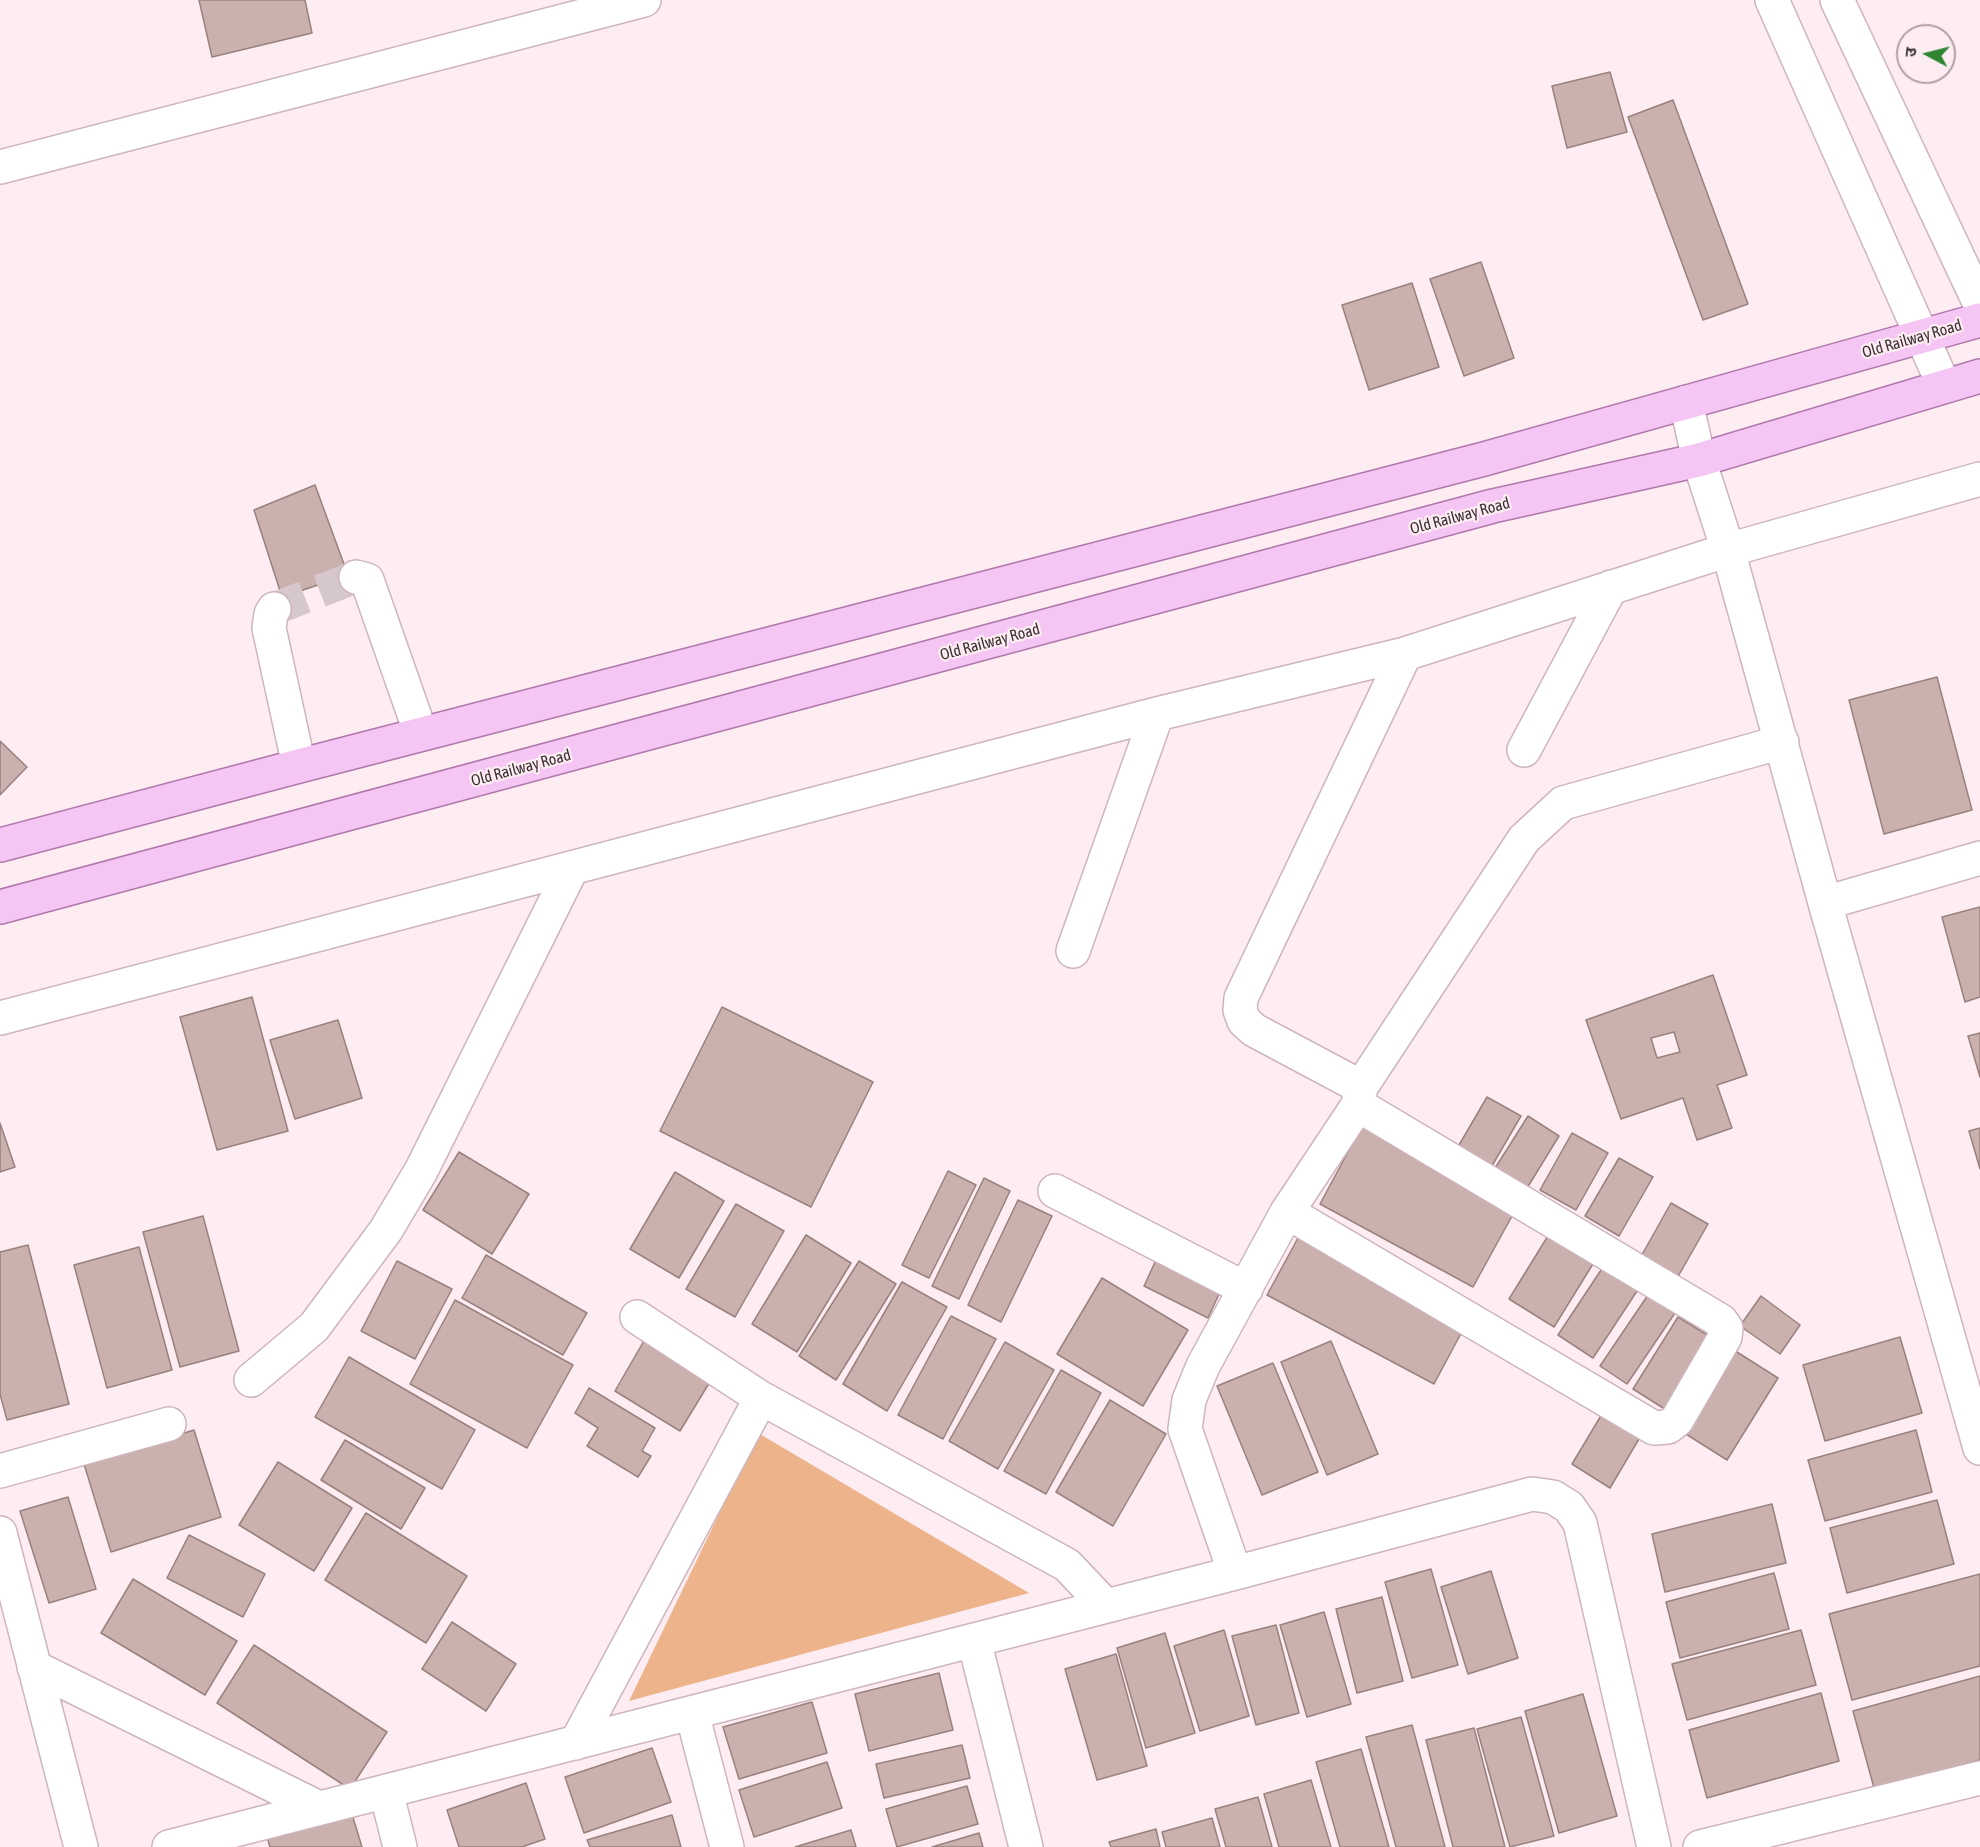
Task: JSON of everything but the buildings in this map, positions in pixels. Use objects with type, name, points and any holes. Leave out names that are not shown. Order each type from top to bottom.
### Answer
[{"type":"main road","name":"Old Railway Road","points":[[0,845],[1484,459],[1980,320]]},
{"type":"main road","name":"Old Railway Road","points":[[0,907],[1493,506],[1699,460],[1980,376]]},
{"type":"street","points":[[0,167],[644,0]]},
{"type":"street","points":[[1772,0],[1944,386]]},
{"type":"street","points":[[1837,0],[1980,304]]},
{"type":"street","points":[[1686,402],[1699,460],[1728,550],[1825,903],[1980,1448]]},
{"type":"street","points":[[0,1018],[1157,714],[1405,654],[1728,550],[1980,479]]},
{"type":"street","points":[[356,577],[367,580],[421,734]]},
{"type":"street","points":[[1524,750],[1611,587]]},
{"type":"street","points":[[274,609],[269,628],[299,766]]},
{"type":"street","points":[[1287,1212],[1654,1428],[1668,1427],[1677,1420],[1725,1337],[1726,1328],[1721,1321],[1254,1030],[1244,1021],[1240,1010],[1241,998],[1405,654]]},
{"type":"street","points":[[1073,951],[1157,714]]},
{"type":"street","points":[[1235,1574],[1185,1429],[1189,1400],[1203,1365],[1287,1212],[1524,839],[1563,803],[1782,741]]},
{"type":"street","points":[[1825,903],[1980,858]]},
{"type":"street","points":[[251,1380],[314,1327],[386,1230],[421,1171],[572,868]]},
{"type":"street","points":[[1055,1191],[1246,1289]]},
{"type":"street","points":[[637,1317],[761,1398],[1066,1565],[1106,1606]]},
{"type":"street","points":[[576,1743],[761,1398]]},
{"type":"street","points":[[0,1471],[169,1424]]},
{"type":"street","points":[[169,1847],[1235,1574],[1532,1494],[1553,1497],[1569,1507],[1580,1523],[1654,1847]]},
{"type":"street","points":[[0,1533],[81,1847]]},
{"type":"street","points":[[974,1640],[1026,1847]]},
{"type":"street","points":[[34,1667],[319,1809]]},
{"type":"street","points":[[692,1713],[727,1847]]},
{"type":"street","points":[[1700,1847],[1980,1778]]},
{"type":"street","points":[[386,1791],[400,1847]]},
{"type":"shaded area","points":[[758,1433],[1029,1593],[629,1701]]},
{"type":"tunnel","points":[[274,609],[356,577]]}]
